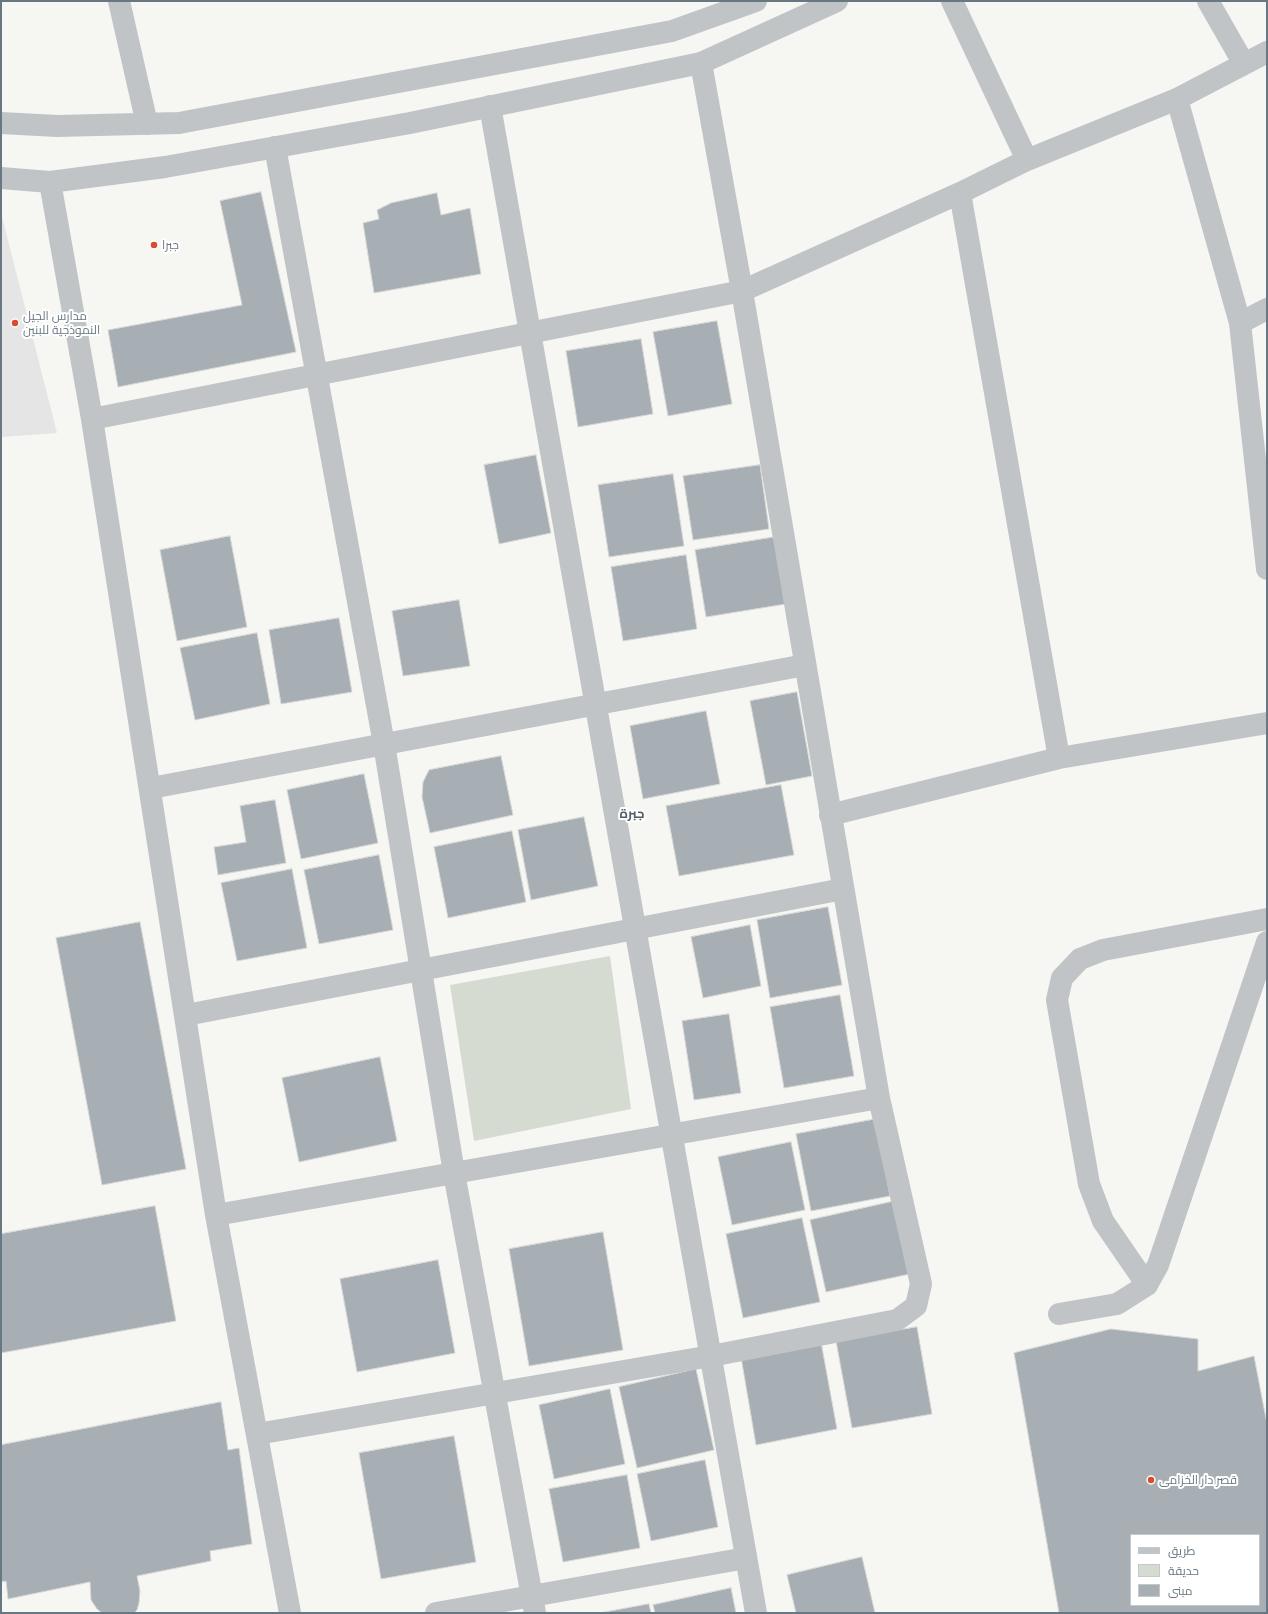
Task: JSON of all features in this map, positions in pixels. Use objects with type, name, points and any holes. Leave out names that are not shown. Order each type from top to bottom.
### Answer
[{"type":"street","points":[[119,1],[147,124]]},
{"type":"street","points":[[1,123],[57,126],[179,123],[672,31],[756,1]]},
{"type":"street","points":[[1,178],[50,182],[165,167],[410,123],[701,63],[838,1]]},
{"type":"street","points":[[952,1],[1027,160]]},
{"type":"street","points":[[1208,1],[1244,64]]},
{"type":"street","points":[[92,419],[742,291],[960,193],[1027,160],[1177,99],[1267,52]]},
{"type":"street","points":[[257,1434],[711,1356],[897,1320],[916,1306],[921,1284],[879,1098],[742,291],[701,63]]},
{"type":"street","points":[[1177,99],[1240,322],[1267,569]]},
{"type":"street","points":[[490,106],[756,1613]]},
{"type":"street","points":[[275,147],[384,744],[454,1173],[533,1604]]},
{"type":"street","points":[[50,182],[92,419],[216,1215],[290,1613]]},
{"type":"street","points":[[960,193],[1059,758]]},
{"type":"street","points":[[1240,322],[1267,309]]},
{"type":"street","points":[[150,788],[805,665]]},
{"type":"street","points":[[830,815],[1059,758],[1267,723]]},
{"type":"street","points":[[186,1015],[843,889]]},
{"type":"street","points":[[1146,1285],[1103,1221],[1089,1184],[1057,1000],[1062,978],[1080,959],[1103,950],[1267,919]]},
{"type":"street","points":[[1059,1314],[1117,1304],[1146,1285],[1158,1265],[1267,942]]},
{"type":"street","points":[[216,1215],[879,1098]]},
{"type":"street","points":[[436,1613],[533,1604],[746,1558]]},
{"type":"shaded area","name":"مدارس الجيل النموذجية للبنين","points":[[1,213],[57,433],[1,437]]},
{"type":"green space","points":[[610,956],[631,1109],[474,1141],[450,985]]},
{"type":"building","points":[[261,192],[296,352],[118,387],[108,330],[242,305],[220,201]]},
{"type":"building","points":[[437,193],[441,215],[470,208],[481,274],[374,293],[363,223],[379,219],[377,210],[391,203]]},
{"type":"building","points":[[717,321],[732,404],[668,416],[653,332]]},
{"type":"building","points":[[641,339],[653,414],[578,427],[566,351]]},
{"type":"building","points":[[536,455],[551,533],[499,544],[484,465]]},
{"type":"building","points":[[760,465],[769,529],[693,540],[683,476]]},
{"type":"building","points":[[673,474],[684,546],[609,557],[598,485]]},
{"type":"building","points":[[230,536],[247,627],[177,641],[160,550]]},
{"type":"building","points":[[775,537],[786,604],[706,617],[695,550]]},
{"type":"building","points":[[686,555],[697,629],[623,641],[611,567]]},
{"type":"building","points":[[459,600],[470,666],[403,676],[392,611]]},
{"type":"building","points":[[339,618],[352,692],[281,704],[269,630]]},
{"type":"building","points":[[257,633],[270,704],[195,720],[180,648]]},
{"type":"building","points":[[797,692],[812,776],[766,785],[750,701]]},
{"type":"building","points":[[706,711],[720,784],[643,799],[630,726]]},
{"type":"building","points":[[501,756],[513,815],[430,833],[422,797],[423,782],[429,770]]},
{"type":"building","points":[[364,774],[378,843],[301,859],[287,790]]},
{"type":"building","points":[[781,785],[794,855],[679,876],[666,806]]},
{"type":"building","points":[[275,800],[286,863],[218,875],[214,847],[246,842],[240,806]]},
{"type":"building","points":[[584,817],[598,886],[531,900],[518,830]]},
{"type":"building","points":[[512,831],[526,902],[448,918],[434,847]]},
{"type":"building","points":[[379,855],[393,930],[319,944],[304,870]]},
{"type":"building","points":[[292,869],[307,948],[237,961],[221,883]]},
{"type":"building","points":[[828,907],[842,985],[770,998],[757,920]]},
{"type":"building","points":[[140,922],[186,1169],[102,1185],[56,938]]},
{"type":"building","points":[[750,925],[761,986],[703,998],[691,937]]},
{"type":"building","points":[[840,995],[854,1076],[784,1088],[770,1007]]},
{"type":"building","points":[[729,1014],[741,1093],[694,1100],[682,1021]]},
{"type":"building","points":[[380,1057],[397,1141],[299,1162],[282,1078]]},
{"type":"building","points":[[876,1119],[890,1196],[811,1211],[796,1134]]},
{"type":"building","points":[[791,1142],[805,1210],[732,1225],[718,1157]]},
{"type":"building","points":[[895,1201],[910,1274],[826,1292],[810,1220]]},
{"type":"building","points":[[155,1206],[176,1321],[1,1353],[1,1234]]},
{"type":"building","points":[[802,1218],[820,1302],[743,1318],[726,1234]]},
{"type":"building","points":[[603,1232],[623,1350],[529,1366],[509,1249]]},
{"type":"building","points":[[438,1260],[455,1353],[357,1372],[340,1279]]},
{"type":"building","points":[[917,1327],[932,1414],[852,1428],[836,1341]]},
{"type":"building","name":"قصر دار الخزامى","points":[[1111,1329],[1198,1339],[1198,1371],[1254,1356],[1267,1424],[1267,1613],[1059,1613],[1014,1353]]},
{"type":"building","points":[[821,1342],[837,1429],[756,1445],[741,1357]]},
{"type":"building","points":[[696,1369],[714,1450],[637,1468],[619,1387]]},
{"type":"building","points":[[610,1389],[625,1464],[554,1479],[539,1405]]},
{"type":"building","points":[[221,1402],[228,1450],[239,1448],[252,1544],[210,1551],[211,1561],[137,1576],[140,1591],[139,1603],[137,1610],[134,1613],[102,1613],[97,1609],[91,1600],[90,1582],[8,1599],[6,1581],[1,1582],[1,1445]]},
{"type":"building","points":[[454,1436],[476,1562],[381,1579],[359,1453]]},
{"type":"building","points":[[705,1460],[718,1527],[651,1541],[637,1474]]},
{"type":"building","points":[[627,1475],[640,1548],[563,1562],[549,1489]]},
{"type":"building","points":[[862,1557],[875,1613],[796,1613],[787,1575]]},
{"type":"building","points":[[731,1588],[736,1613],[655,1613],[653,1605]]},
{"type":"building","points":[[649,1604],[651,1613],[600,1613]]},
{"type":"place","name":"جبرا","points":[[154,245]]},
{"type":"place","name":"مدارس الجيل النموذجية للبنين","points":[[15,323]]},
{"type":"place","name":"قصر دار الخزامى","points":[[1151,1480]]},
{"type":"district","name":"جبرة","points":[[632,814]]}]
